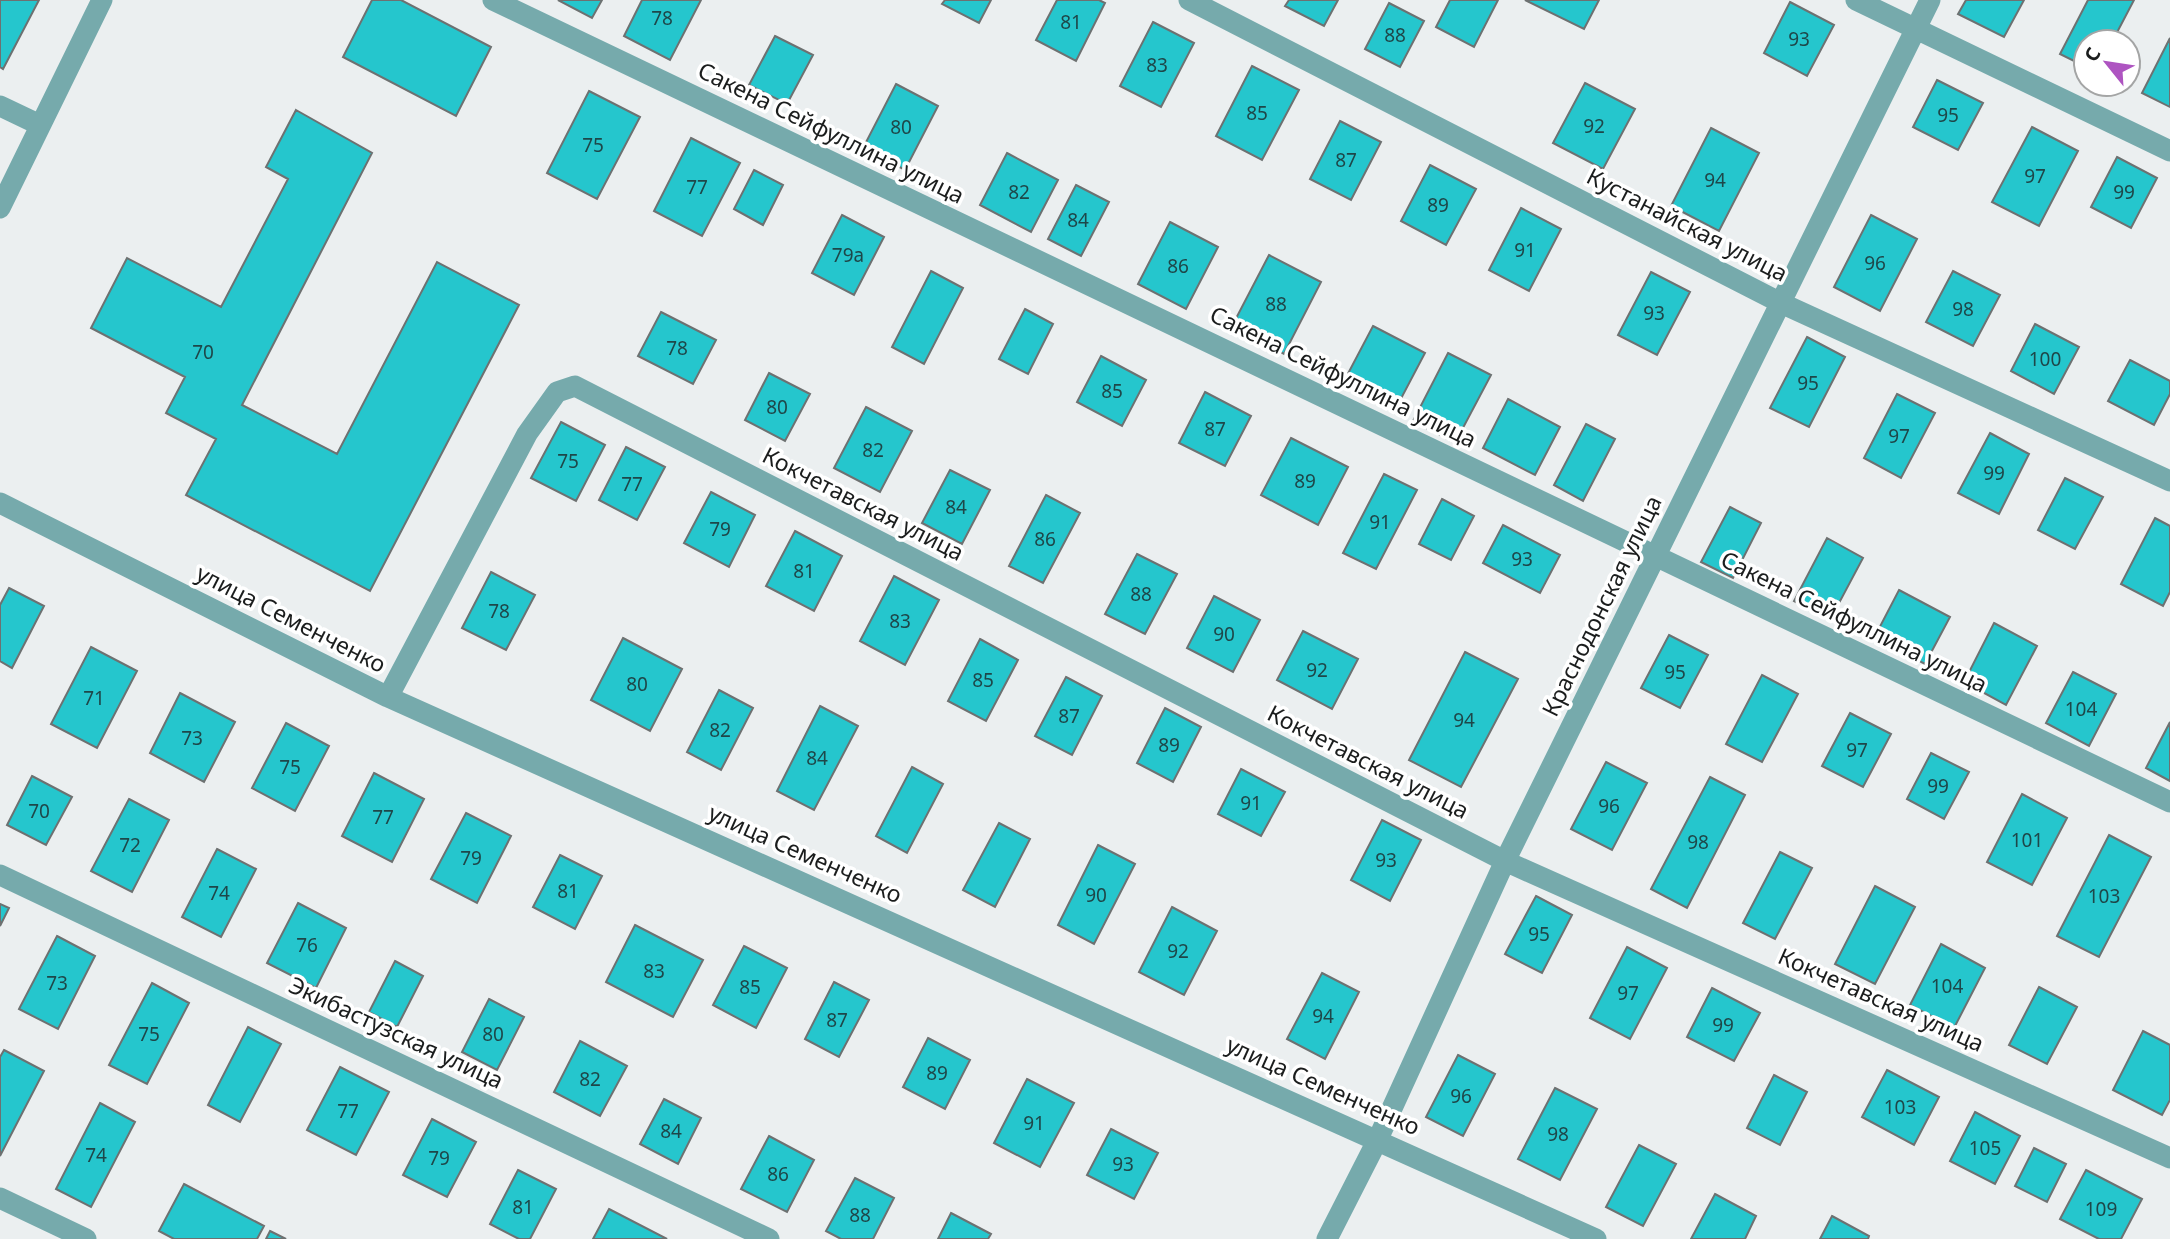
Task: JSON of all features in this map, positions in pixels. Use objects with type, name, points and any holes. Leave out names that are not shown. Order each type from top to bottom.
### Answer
[{"type":"street","points":[[0,208],[102,0]]},
{"type":"street","name":"Сакена Сейфуллина улица","points":[[493,0],[2170,802]]},
{"type":"street","name":"Кустанайская улица","points":[[1189,0],[1781,303],[2170,481]]},
{"type":"street","points":[[1856,0],[2170,151]]},
{"type":"street","name":"Краснодонская улица","points":[[1327,1239],[1378,1139],[1505,861],[1930,0]]},
{"type":"street","points":[[0,106],[40,125]]},
{"type":"street","name":"Кокчетавская улица","points":[[388,697],[527,434],[557,392],[575,386],[1505,861],[2170,1158]]},
{"type":"street","name":"улица Семенченко","points":[[0,503],[388,697],[1596,1239]]},
{"type":"street","name":"Экибастузская улица","points":[[0,875],[769,1239]]},
{"type":"street","points":[[0,1198],[86,1239]]},
{"type":"building","points":[[0,0],[39,0],[3,69],[0,67]]},
{"type":"building","points":[[372,0],[401,0],[491,47],[456,116],[343,57]]},
{"type":"building","points":[[558,0],[602,0],[592,18]]},
{"type":"building","points":[[642,0],[701,0],[670,60],[624,36]]},
{"type":"building","points":[[945,0],[991,0],[979,23],[942,4]]},
{"type":"building","points":[[1057,0],[1099,0],[1105,3],[1076,61],[1036,40]]},
{"type":"building","points":[[1289,0],[1338,0],[1324,26],[1285,6]]},
{"type":"building","points":[[1450,0],[1498,0],[1474,47],[1436,27]]},
{"type":"building","points":[[1525,0],[1599,0],[1584,29]]},
{"type":"building","points":[[1966,0],[2024,0],[2004,37],[1958,14]]},
{"type":"building","points":[[2088,0],[2134,0],[2119,28],[2073,28]]},
{"type":"building","points":[[1790,2],[1834,25],[1807,76],[1764,53]]},
{"type":"building","points":[[1389,3],[1424,21],[1400,67],[1365,49]]},
{"type":"building","points":[[1153,22],[1194,43],[1161,107],[1120,86]]},
{"type":"building","points":[[2072,31],[2072,60],[2060,54]]},
{"type":"building","points":[[775,36],[813,55],[787,104],[749,85]]},
{"type":"building","points":[[2170,38],[2170,107],[2142,93]]},
{"type":"building","points":[[1252,66],[1299,90],[1262,160],[1216,136]]},
{"type":"building","points":[[1937,80],[1983,103],[1958,150],[1913,127]]},
{"type":"building","points":[[1585,83],[1635,109],[1603,169],[1553,143]]},
{"type":"building","points":[[896,84],[938,106],[905,170],[863,148]]},
{"type":"building","points":[[589,91],[640,117],[597,199],[547,173]]},
{"type":"building","points":[[296,110],[372,153],[242,405],[337,454],[437,262],[519,305],[370,591],[186,495],[216,439],[166,413],[185,377],[91,328],[127,258],[221,307],[288,179],[266,167]]},
{"type":"building","points":[[1340,121],[1381,142],[1351,200],[1310,179]]},
{"type":"building","points":[[2032,127],[2078,151],[2039,226],[1992,202]]},
{"type":"building","points":[[1711,128],[1759,153],[1719,231],[1671,206]]},
{"type":"building","points":[[691,138],[740,163],[702,236],[654,211]]},
{"type":"building","points":[[1007,153],[1058,180],[1031,232],[980,205]]},
{"type":"building","points":[[2117,157],[2157,178],[2131,228],[2091,207]]},
{"type":"building","points":[[1430,165],[1476,189],[1446,245],[1401,221]]},
{"type":"building","points":[[754,170],[783,185],[763,225],[734,209]]},
{"type":"building","points":[[1076,185],[1109,202],[1081,256],[1048,239]]},
{"type":"building","points":[[1521,208],[1561,229],[1529,291],[1489,270]]},
{"type":"building","points":[[842,215],[884,237],[854,295],[812,273]]},
{"type":"building","points":[[1871,215],[1917,239],[1880,311],[1834,287]]},
{"type":"building","points":[[1170,222],[1218,247],[1186,309],[1138,284]]},
{"type":"building","points":[[1269,255],[1321,282],[1284,354],[1232,326]]},
{"type":"building","points":[[931,271],[963,288],[924,364],[892,347]]},
{"type":"building","points":[[1953,271],[2000,295],[1973,346],[1926,322]]},
{"type":"building","points":[[1651,272],[1690,292],[1657,355],[1618,335]]},
{"type":"building","points":[[1025,309],[1053,324],[1028,374],[999,359]]},
{"type":"building","points":[[661,312],[716,340],[693,384],[638,356]]},
{"type":"building","points":[[2035,324],[2079,347],[2054,394],[2011,371]]},
{"type":"building","points":[[1373,326],[1425,353],[1395,410],[1343,383]]},
{"type":"building","points":[[1807,337],[1845,357],[1809,427],[1770,408]]},
{"type":"building","points":[[1448,353],[1491,375],[1455,443],[1413,421]]},
{"type":"building","points":[[1101,356],[1146,380],[1122,426],[1077,402]]},
{"type":"building","points":[[2130,360],[2170,381],[2170,394],[2154,425],[2108,401]]},
{"type":"building","points":[[769,373],[810,394],[785,441],[745,420]]},
{"type":"building","points":[[1205,392],[1251,416],[1225,466],[1179,443]]},
{"type":"building","points":[[1897,394],[1935,413],[1901,478],[1864,458]]},
{"type":"building","points":[[1508,399],[1560,427],[1535,475],[1483,448]]},
{"type":"building","points":[[866,407],[912,431],[880,492],[834,468]]},
{"type":"building","points":[[561,422],[605,445],[576,501],[531,478]]},
{"type":"building","points":[[1586,424],[1615,439],[1583,501],[1554,485]]},
{"type":"building","points":[[1990,433],[2029,454],[1999,514],[1958,493]]},
{"type":"building","points":[[1291,438],[1348,467],[1318,525],[1261,495]]},
{"type":"building","points":[[626,447],[665,467],[637,520],[599,500]]},
{"type":"building","points":[[950,470],[990,490],[962,544],[922,523]]},
{"type":"building","points":[[1384,474],[1417,490],[1376,569],[1343,553]]},
{"type":"building","points":[[2065,478],[2103,497],[2075,549],[2038,530]]},
{"type":"building","points":[[711,492],[755,515],[729,567],[684,543]]},
{"type":"building","points":[[1046,495],[1080,513],[1043,583],[1009,566]]},
{"type":"building","points":[[1442,499],[1474,516],[1451,560],[1419,544]]},
{"type":"building","points":[[1730,507],[1761,523],[1733,578],[1701,562]]},
{"type":"building","points":[[2155,518],[2170,526],[2170,592],[2163,606],[2121,584]]},
{"type":"building","points":[[1503,525],[1560,555],[1540,593],[1483,563]]},
{"type":"building","points":[[795,531],[842,556],[814,611],[766,586]]},
{"type":"building","points":[[1827,538],[1863,558],[1830,620],[1794,601]]},
{"type":"building","points":[[1137,554],[1177,574],[1145,634],[1105,614]]},
{"type":"building","points":[[491,572],[535,595],[506,650],[462,628]]},
{"type":"building","points":[[894,576],[939,600],[905,665],[860,641]]},
{"type":"building","points":[[9,588],[44,606],[12,668],[0,661],[0,605]]},
{"type":"building","points":[[1899,590],[1950,617],[1925,664],[1874,638]]},
{"type":"building","points":[[1214,596],[1260,620],[1233,672],[1187,648]]},
{"type":"building","points":[[1994,623],[2037,646],[2006,705],[1964,682]]},
{"type":"building","points":[[1303,631],[1358,659],[1332,709],[1277,680]]},
{"type":"building","points":[[1669,635],[1708,655],[1680,708],[1641,688]]},
{"type":"building","points":[[623,638],[682,669],[650,731],[591,700]]},
{"type":"building","points":[[980,639],[1018,660],[986,721],[948,701]]},
{"type":"building","points":[[91,647],[137,671],[97,748],[51,724]]},
{"type":"building","points":[[1465,652],[1518,679],[1461,787],[1409,760]]},
{"type":"building","points":[[2073,672],[2116,694],[2089,746],[2046,723]]},
{"type":"building","points":[[1762,675],[1798,694],[1762,762],[1726,744]]},
{"type":"building","points":[[1066,677],[1102,696],[1072,755],[1035,736]]},
{"type":"building","points":[[719,690],[753,708],[721,770],[687,752]]},
{"type":"building","points":[[180,693],[235,722],[204,782],[150,753]]},
{"type":"building","points":[[820,706],[858,726],[814,810],[777,791]]},
{"type":"building","points":[[1165,708],[1201,727],[1173,782],[1137,763]]},
{"type":"building","points":[[1850,713],[1891,734],[1863,787],[1822,766]]},
{"type":"building","points":[[2170,722],[2170,781],[2146,768]]},
{"type":"building","points":[[286,723],[329,746],[295,811],[252,788]]},
{"type":"building","points":[[1931,753],[1969,772],[1944,819],[1907,799]]},
{"type":"building","points":[[1606,762],[1647,783],[1612,850],[1571,829]]},
{"type":"building","points":[[912,767],[943,784],[907,853],[876,836]]},
{"type":"building","points":[[1241,769],[1285,792],[1261,836],[1218,814]]},
{"type":"building","points":[[374,773],[424,799],[392,862],[342,836]]},
{"type":"building","points":[[32,776],[72,797],[46,845],[7,825]]},
{"type":"building","points":[[1710,777],[1745,795],[1687,908],[1651,889]]},
{"type":"building","points":[[2022,794],[2067,818],[2032,885],[1987,862]]},
{"type":"building","points":[[129,799],[169,820],[132,892],[91,871]]},
{"type":"building","points":[[466,813],[511,836],[477,903],[431,879]]},
{"type":"building","points":[[1382,820],[1421,840],[1390,901],[1351,880]]},
{"type":"building","points":[[999,823],[1030,839],[995,907],[963,890]]},
{"type":"building","points":[[2109,835],[2151,857],[2099,957],[2057,936]]},
{"type":"building","points":[[1098,845],[1135,864],[1094,944],[1058,925]]},
{"type":"building","points":[[217,849],[256,869],[221,937],[182,917]]},
{"type":"building","points":[[1780,852],[1812,868],[1775,939],[1743,923]]},
{"type":"building","points":[[560,855],[602,876],[575,929],[533,907]]},
{"type":"building","points":[[1875,886],[1915,907],[1875,984],[1835,964]]},
{"type":"building","points":[[1536,896],[1572,915],[1542,973],[1505,954]]},
{"type":"building","points":[[298,903],[346,928],[316,988],[267,963]]},
{"type":"building","points":[[0,904],[9,908],[0,926]]},
{"type":"building","points":[[1172,907],[1217,931],[1184,995],[1139,972]]},
{"type":"building","points":[[635,925],[703,960],[673,1017],[606,982]]},
{"type":"building","points":[[57,936],[95,956],[58,1029],[19,1009]]},
{"type":"building","points":[[1941,944],[1985,968],[1954,1028],[1910,1005]]},
{"type":"building","points":[[744,946],[787,968],[756,1028],[713,1005]]},
{"type":"building","points":[[1627,947],[1667,968],[1630,1039],[1590,1018]]},
{"type":"building","points":[[395,961],[423,976],[397,1027],[369,1012]]},
{"type":"building","points":[[1322,973],[1359,992],[1325,1059],[1287,1039]]},
{"type":"building","points":[[834,982],[869,1000],[839,1057],[805,1039]]},
{"type":"building","points":[[152,983],[189,1003],[147,1084],[109,1065]]},
{"type":"building","points":[[2039,987],[2077,1007],[2047,1064],[2009,1045]]},
{"type":"building","points":[[1712,988],[1760,1013],[1734,1061],[1687,1037]]},
{"type":"building","points":[[489,999],[524,1017],[497,1070],[462,1052]]},
{"type":"building","points":[[248,1027],[281,1044],[240,1122],[208,1105]]},
{"type":"building","points":[[2143,1031],[2170,1045],[2170,1100],[2162,1115],[2113,1090]]},
{"type":"building","points":[[928,1038],[970,1060],[945,1109],[903,1087]]},
{"type":"building","points":[[580,1041],[627,1066],[600,1116],[554,1092]]},
{"type":"building","points":[[4,1050],[44,1071],[0,1156],[0,1057]]},
{"type":"building","points":[[1458,1055],[1495,1074],[1463,1136],[1426,1117]]},
{"type":"building","points":[[340,1067],[389,1092],[356,1155],[307,1130]]},
{"type":"building","points":[[1887,1070],[1939,1097],[1914,1145],[1862,1117]]},
{"type":"building","points":[[1774,1075],[1807,1092],[1780,1145],[1747,1128]]},
{"type":"building","points":[[1027,1079],[1074,1103],[1040,1167],[994,1143]]},
{"type":"building","points":[[1555,1088],[1597,1109],[1560,1180],[1518,1159]]},
{"type":"building","points":[[664,1099],[701,1118],[678,1164],[640,1144]]},
{"type":"building","points":[[100,1103],[135,1122],[91,1207],[56,1189]]},
{"type":"building","points":[[1975,1112],[2020,1136],[1995,1184],[1950,1161]]},
{"type":"building","points":[[432,1119],[476,1142],[447,1197],[403,1175]]},
{"type":"building","points":[[1111,1129],[1158,1153],[1134,1199],[1087,1175]]},
{"type":"building","points":[[769,1136],[814,1160],[787,1212],[741,1189]]},
{"type":"building","points":[[1639,1145],[1676,1164],[1643,1226],[1606,1207]]},
{"type":"building","points":[[2034,1148],[2066,1164],[2047,1202],[2015,1186]]},
{"type":"building","points":[[518,1170],[556,1189],[530,1239],[519,1239],[490,1224]]},
{"type":"building","points":[[2086,1170],[2142,1199],[2121,1239],[2099,1239],[2060,1219]]},
{"type":"building","points":[[855,1178],[894,1198],[873,1239],[841,1239],[826,1231]]},
{"type":"building","points":[[184,1184],[264,1226],[257,1239],[174,1239],[159,1231]]},
{"type":"building","points":[[1715,1194],[1756,1216],[1745,1239],[1691,1239]]},
{"type":"building","points":[[609,1209],[667,1239],[593,1239]]},
{"type":"building","points":[[951,1213],[991,1234],[988,1239],[938,1239]]},
{"type":"building","points":[[1832,1216],[1869,1236],[1868,1239],[1820,1239]]},
{"type":"building","points":[[270,1231],[286,1239],[266,1239]]}]
